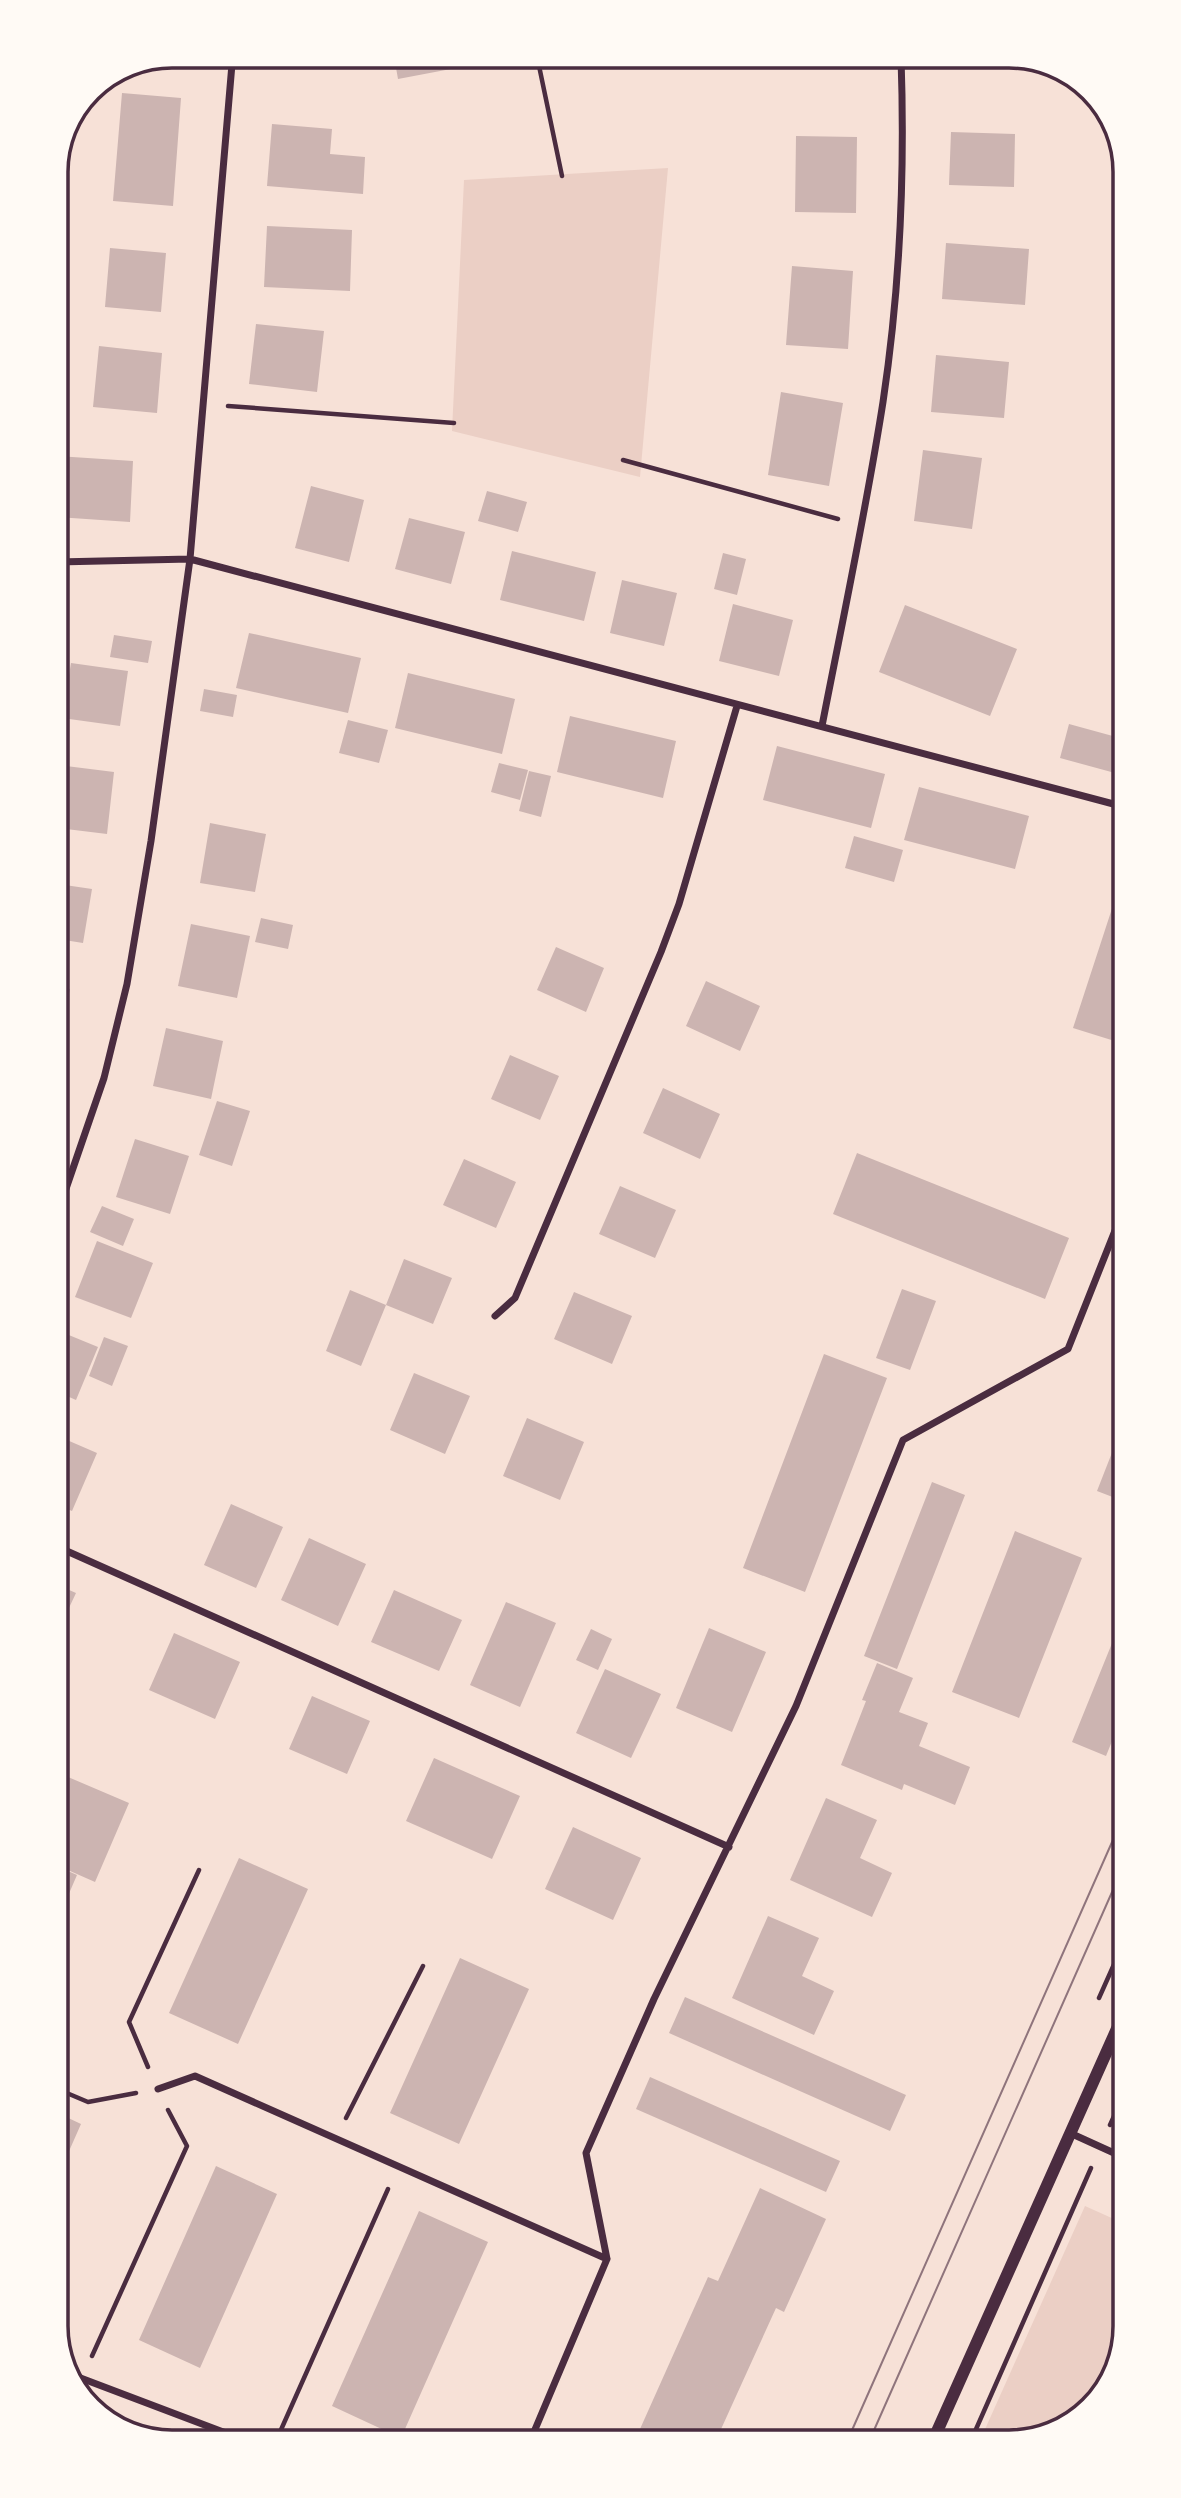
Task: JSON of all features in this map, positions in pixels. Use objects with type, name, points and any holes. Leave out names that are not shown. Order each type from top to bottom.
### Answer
[{"type":"street","points":[[68,1183],[104,1079],[127,984],[151,841],[190,559],[232,68]]},
{"type":"street","points":[[822,726],[883,401],[893,315],[902,131],[901,68]]},
{"type":"street","points":[[68,562],[190,559],[1113,804]]},
{"type":"street","points":[[495,1316],[515,1298],[661,952],[679,904],[737,706]]},
{"type":"street","points":[[535,2430],[607,2259],[586,2153],[654,1999],[796,1706],[903,1440],[1068,1349],[1113,1236]]},
{"type":"street","points":[[68,1552],[729,1847]]},
{"type":"street","points":[[938,2430],[1113,2037]]},
{"type":"street","points":[[158,2089],[195,2076],[607,2259]]},
{"type":"street","points":[[1070,2133],[1113,2153]]},
{"type":"street","points":[[82,2378],[218,2430]]},
{"type":"path","points":[[539,68],[562,176]]},
{"type":"path","points":[[202,404],[454,423]]},
{"type":"path","points":[[623,460],[861,525]]},
{"type":"path","points":[[82,2378],[187,2146],[158,2089],[129,2022],[199,1870]]},
{"type":"path","points":[[336,2138],[423,1966]]},
{"type":"path","points":[[68,2094],[88,2102],[158,2089]]},
{"type":"path","points":[[976,2430],[1113,2118]]},
{"type":"path","points":[[281,2430],[398,2166]]},
{"type":"shaded area","points":[[668,168],[640,477],[452,431],[464,180]]},
{"type":"shaded area","points":[[1085,2206],[1113,2219],[1113,2325],[1111,2346],[1102,2371],[1091,2389],[1077,2404],[1054,2419],[1022,2429],[985,2430]]},
{"type":"building","points":[[396,68],[456,68],[398,79]]},
{"type":"building","points":[[122,93],[181,98],[173,206],[113,201]]},
{"type":"building","points":[[272,124],[332,129],[330,154],[365,157],[363,194],[267,186]]},
{"type":"building","points":[[951,132],[1015,134],[1014,187],[949,185]]},
{"type":"building","points":[[796,136],[857,137],[856,213],[795,212]]},
{"type":"building","points":[[267,226],[352,230],[350,291],[264,287]]},
{"type":"building","points":[[946,243],[1029,249],[1025,305],[942,299]]},
{"type":"building","points":[[110,248],[166,253],[161,312],[105,307]]},
{"type":"building","points":[[792,266],[853,271],[848,349],[786,345]]},
{"type":"building","points":[[256,324],[324,331],[317,392],[249,384]]},
{"type":"building","points":[[99,346],[162,353],[157,413],[93,407]]},
{"type":"building","points":[[936,355],[1009,362],[1004,418],[931,412]]},
{"type":"building","points":[[781,392],[843,403],[829,486],[768,475]]},
{"type":"building","points":[[923,450],[982,458],[972,529],[914,521]]},
{"type":"building","points":[[68,457],[133,461],[130,522],[68,518]]},
{"type":"building","points":[[311,486],[364,500],[349,562],[295,548]]},
{"type":"building","points":[[487,491],[527,502],[518,532],[478,521]]},
{"type":"building","points":[[409,518],[465,532],[451,584],[395,569]]},
{"type":"building","points":[[512,551],[596,572],[584,621],[500,600]]},
{"type":"building","points":[[723,553],[746,559],[737,595],[714,589]]},
{"type":"building","points":[[622,580],[677,593],[664,646],[610,633]]},
{"type":"building","points":[[733,604],[793,620],[779,676],[719,661]]},
{"type":"building","points":[[905,605],[1017,649],[990,716],[879,672]]},
{"type":"building","points":[[249,633],[361,658],[348,713],[236,688]]},
{"type":"building","points":[[114,635],[152,641],[148,663],[110,657]]},
{"type":"building","points":[[71,663],[128,671],[120,726],[68,719]]},
{"type":"building","points":[[408,673],[515,699],[502,754],[395,728]]},
{"type":"building","points":[[204,689],[237,695],[233,717],[200,711]]},
{"type":"building","points":[[570,716],[676,741],[663,798],[557,772]]},
{"type":"building","points":[[348,720],[388,730],[379,763],[339,753]]},
{"type":"building","points":[[1069,724],[1113,736],[1113,772],[1060,758]]},
{"type":"building","points":[[777,746],[885,774],[871,828],[763,800]]},
{"type":"building","points":[[499,763],[528,770],[520,800],[491,792]]},
{"type":"building","points":[[68,766],[114,772],[107,834],[68,829]]},
{"type":"building","points":[[529,771],[551,776],[541,817],[519,811]]},
{"type":"building","points":[[919,787],[1029,816],[1015,869],[904,840]]},
{"type":"building","points":[[210,823],[266,834],[255,892],[200,883]]},
{"type":"building","points":[[854,836],[903,850],[894,882],[845,868]]},
{"type":"building","points":[[68,885],[92,889],[83,943],[68,941]]},
{"type":"building","points":[[1113,906],[1113,1040],[1073,1028]]},
{"type":"building","points":[[261,918],[293,925],[288,949],[255,942]]},
{"type":"building","points":[[191,924],[250,936],[237,998],[178,986]]},
{"type":"building","points":[[556,947],[604,968],[586,1012],[537,990]]},
{"type":"building","points":[[706,981],[760,1006],[740,1051],[686,1026]]},
{"type":"building","points":[[166,1028],[223,1041],[211,1099],[153,1086]]},
{"type":"building","points":[[510,1055],[559,1076],[540,1120],[491,1099]]},
{"type":"building","points":[[663,1088],[720,1114],[700,1159],[643,1133]]},
{"type":"building","points":[[217,1101],[250,1111],[232,1166],[199,1155]]},
{"type":"building","points":[[135,1139],[189,1156],[170,1214],[116,1197]]},
{"type":"building","points":[[857,1153],[1069,1238],[1045,1299],[833,1214]]},
{"type":"building","points":[[464,1159],[516,1182],[496,1228],[443,1205]]},
{"type":"building","points":[[620,1186],[676,1210],[655,1258],[599,1234]]},
{"type":"building","points":[[102,1206],[134,1219],[123,1246],[90,1232]]},
{"type":"building","points":[[97,1241],[153,1263],[131,1318],[75,1297]]},
{"type":"building","points":[[404,1259],[452,1278],[433,1324],[386,1305]]},
{"type":"building","points":[[902,1289],[936,1301],[910,1370],[876,1358]]},
{"type":"building","points":[[350,1290],[386,1305],[361,1366],[326,1351]]},
{"type":"building","points":[[574,1292],[632,1316],[612,1364],[554,1339]]},
{"type":"building","points":[[68,1335],[98,1347],[76,1400],[68,1396]]},
{"type":"building","points":[[104,1337],[128,1346],[112,1386],[89,1376]]},
{"type":"building","points":[[824,1354],[887,1378],[805,1592],[743,1568]]},
{"type":"building","points":[[414,1373],[470,1396],[445,1454],[390,1430]]},
{"type":"building","points":[[527,1418],[584,1442],[560,1500],[503,1476]]},
{"type":"building","points":[[68,1440],[97,1453],[72,1511],[68,1509]]},
{"type":"building","points":[[1113,1450],[1113,1497],[1097,1491]]},
{"type":"building","points":[[932,1482],[965,1495],[897,1669],[864,1656]]},
{"type":"building","points":[[231,1504],[283,1527],[256,1588],[204,1565]]},
{"type":"building","points":[[1015,1531],[1082,1558],[1019,1718],[952,1692]]},
{"type":"building","points":[[309,1538],[366,1564],[338,1626],[281,1600]]},
{"type":"building","points":[[68,1590],[76,1593],[68,1610]]},
{"type":"building","points":[[394,1590],[462,1620],[439,1671],[371,1642]]},
{"type":"building","points":[[506,1602],[556,1623],[520,1707],[470,1685]]},
{"type":"building","points":[[709,1628],[766,1652],[732,1732],[676,1708]]},
{"type":"building","points":[[591,1629],[612,1639],[598,1670],[576,1660]]},
{"type":"building","points":[[174,1633],[240,1662],[215,1719],[149,1690]]},
{"type":"building","points":[[1113,1641],[1113,1739],[1106,1756],[1072,1742]]},
{"type":"building","points":[[877,1663],[913,1678],[899,1712],[928,1723],[919,1746],[970,1767],[955,1805],[904,1784],[902,1790],[841,1765],[866,1701],[862,1700]]},
{"type":"building","points":[[605,1669],[661,1694],[631,1758],[576,1733]]},
{"type":"building","points":[[312,1696],[370,1721],[347,1774],[289,1749]]},
{"type":"building","points":[[434,1758],[520,1796],[492,1859],[406,1821]]},
{"type":"building","points":[[68,1777],[129,1803],[95,1882],[68,1870]]},
{"type":"building","points":[[826,1798],[877,1820],[860,1858],[892,1873],[872,1917],[790,1880]]},
{"type":"building","points":[[573,1827],[641,1858],[613,1920],[545,1889]]},
{"type":"building","points":[[239,1858],[308,1889],[238,2044],[169,2013]]},
{"type":"building","points":[[68,1871],[77,1875],[68,1896]]},
{"type":"building","points":[[768,1916],[819,1938],[802,1976],[834,1991],[814,2035],[732,1998]]},
{"type":"building","points":[[460,1958],[529,1989],[459,2144],[390,2113]]},
{"type":"building","points":[[685,1997],[906,2095],[890,2131],[669,2033]]},
{"type":"building","points":[[650,2077],[840,2161],[826,2192],[636,2109]]},
{"type":"building","points":[[68,2118],[81,2124],[68,2153]]},
{"type":"building","points":[[216,2166],[277,2194],[200,2368],[139,2340]]},
{"type":"building","points":[[760,2188],[826,2219],[784,2312],[776,2308],[721,2430],[640,2430],[708,2277],[718,2281]]},
{"type":"building","points":[[419,2211],[488,2242],[405,2430],[384,2430],[332,2406]]},
{"type":"tram line","points":[[852,2430],[1113,1840]]},
{"type":"tram line","points":[[874,2430],[1113,1890]]}]
